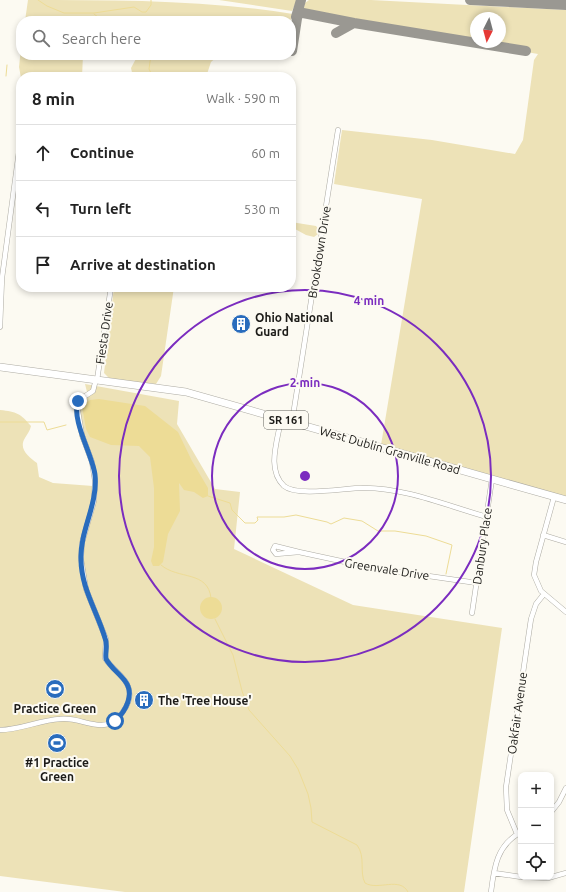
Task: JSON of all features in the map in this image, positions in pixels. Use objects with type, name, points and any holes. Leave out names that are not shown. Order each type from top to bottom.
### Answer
[{"type":"main road","name":"West Dublin Granville Road","points":[[0,367],[186,392],[566,500]]},
{"type":"street","name":"Brookdown Drive","points":[[292,422],[338,130]]},
{"type":"street","points":[[0,327],[2,278],[16,173]]},
{"type":"street","name":"Fiesta Drive","points":[[97,380],[110,292]]},
{"type":"street","points":[[2,730],[60,719],[88,724],[107,724],[119,717],[128,702],[129,692],[127,684],[105,658],[106,639],[86,590],[81,563],[82,546],[93,505],[95,481],[92,462],[83,438],[77,406],[79,400],[93,391],[97,380]]},
{"type":"street","points":[[281,419],[274,465],[277,478],[286,488],[303,491],[366,488],[390,490],[486,518]]},
{"type":"street","name":"Danbury Place","points":[[472,613],[492,479]]},
{"type":"street","points":[[554,497],[534,572],[536,583],[544,594],[566,612]]},
{"type":"street","points":[[543,535],[566,542]]},
{"type":"street","name":"Greenvale Drive","points":[[298,552],[276,554],[273,550],[275,546],[278,546],[298,552],[373,568],[477,582]]},
{"type":"street","name":"Oakfair Avenue","points":[[518,831],[507,811],[506,787],[531,618],[536,604],[544,594]]},
{"type":"street","points":[[554,808],[566,788]]},
{"type":"street","points":[[491,892],[500,851],[507,842],[518,834]]},
{"type":"street","points":[[494,873],[518,876]]},
{"type":"street","points":[[554,876],[566,873]]},
{"type":"shaded area","points":[[28,0],[195,3],[261,9],[293,14],[292,16],[26,16]]},
{"type":"shaded area","points":[[219,0],[297,0],[292,11]]},
{"type":"shaded area","points":[[309,0],[371,0],[566,10],[566,497],[381,445],[422,199],[334,184],[342,130],[432,140],[515,154],[523,140],[534,60],[538,54],[503,48],[506,48],[506,12],[470,12],[470,42],[307,14],[303,11],[305,3]]},
{"type":"shaded area","points":[[20,60],[83,60],[82,72],[20,72]]},
{"type":"shaded area","points":[[135,60],[213,60],[211,62],[208,72],[132,72],[131,68]]},
{"type":"shaded area","points":[[296,223],[316,226],[319,230],[318,234],[314,237],[306,235],[296,230]]},
{"type":"shaded area","points":[[113,292],[173,292],[161,376],[156,384],[110,379],[104,373]]},
{"type":"shaded area","points":[[85,384],[179,401],[177,424],[215,489],[240,492],[234,549],[353,605],[502,628],[464,892],[125,892],[0,876],[0,410],[18,414],[31,426],[23,442],[23,446],[25,452],[37,463],[39,477],[53,483],[93,486],[90,461],[80,438],[73,407],[78,397],[87,392]]},
{"type":"shaded area","points":[[99,399],[145,406],[178,432],[192,461],[208,488],[208,496],[203,498],[194,492],[184,490],[179,483],[180,511],[168,534],[163,562],[159,566],[153,566],[151,561],[154,547],[154,488],[150,457],[139,446],[111,445],[90,437],[86,429],[82,406],[90,400]]},
{"type":"shaded area","points":[[211,597],[219,600],[222,608],[219,616],[211,619],[203,616],[200,608],[203,600]]},
{"type":"waterway","points":[[38,0],[47,6],[64,13],[94,13],[134,7],[142,12],[146,12],[151,5],[151,0]]},
{"type":"waterway","points":[[150,60],[149,69],[150,72]]},
{"type":"waterway","points":[[6,76],[7,65]]},
{"type":"waterway","points":[[0,422],[44,422],[47,430],[66,425]]},
{"type":"waterway","points":[[208,496],[230,503],[232,510],[245,523],[255,523],[258,520],[257,517],[284,517],[296,515],[331,524],[344,518],[362,521],[378,531],[395,531],[426,536],[452,545],[446,574]]},
{"type":"waterway","points":[[161,565],[168,570],[198,579],[209,589],[211,598]]},
{"type":"waterway","points":[[215,619],[233,655],[242,691],[249,710],[290,756],[298,769],[308,794],[312,822],[357,845],[361,854],[362,874],[365,883],[376,886],[394,884],[400,885],[408,892]]},
{"type":"taxiway","points":[[296,17],[301,0]]},
{"type":"taxiway","points":[[470,0],[566,5]]},
{"type":"taxiway","points":[[296,25],[298,12],[354,23],[526,51]]},
{"type":"taxiway","points":[[336,33],[354,23]]},
{"type":"place","name":"Ohio National Guard","points":[[241,324]]},
{"type":"place","name":"Practice Green","points":[[55,689]]},
{"type":"place","name":"The 'Tree House'","points":[[144,700]]},
{"type":"place","name":"#1 Practice Green","points":[[57,743]]},
{"type":"route","points":[[78,401],[78,419],[84,442],[93,465],[95,481],[93,505],[81,550],[82,576],[93,609],[106,639],[106,659],[128,685],[129,690],[127,704],[115,721]]}]
